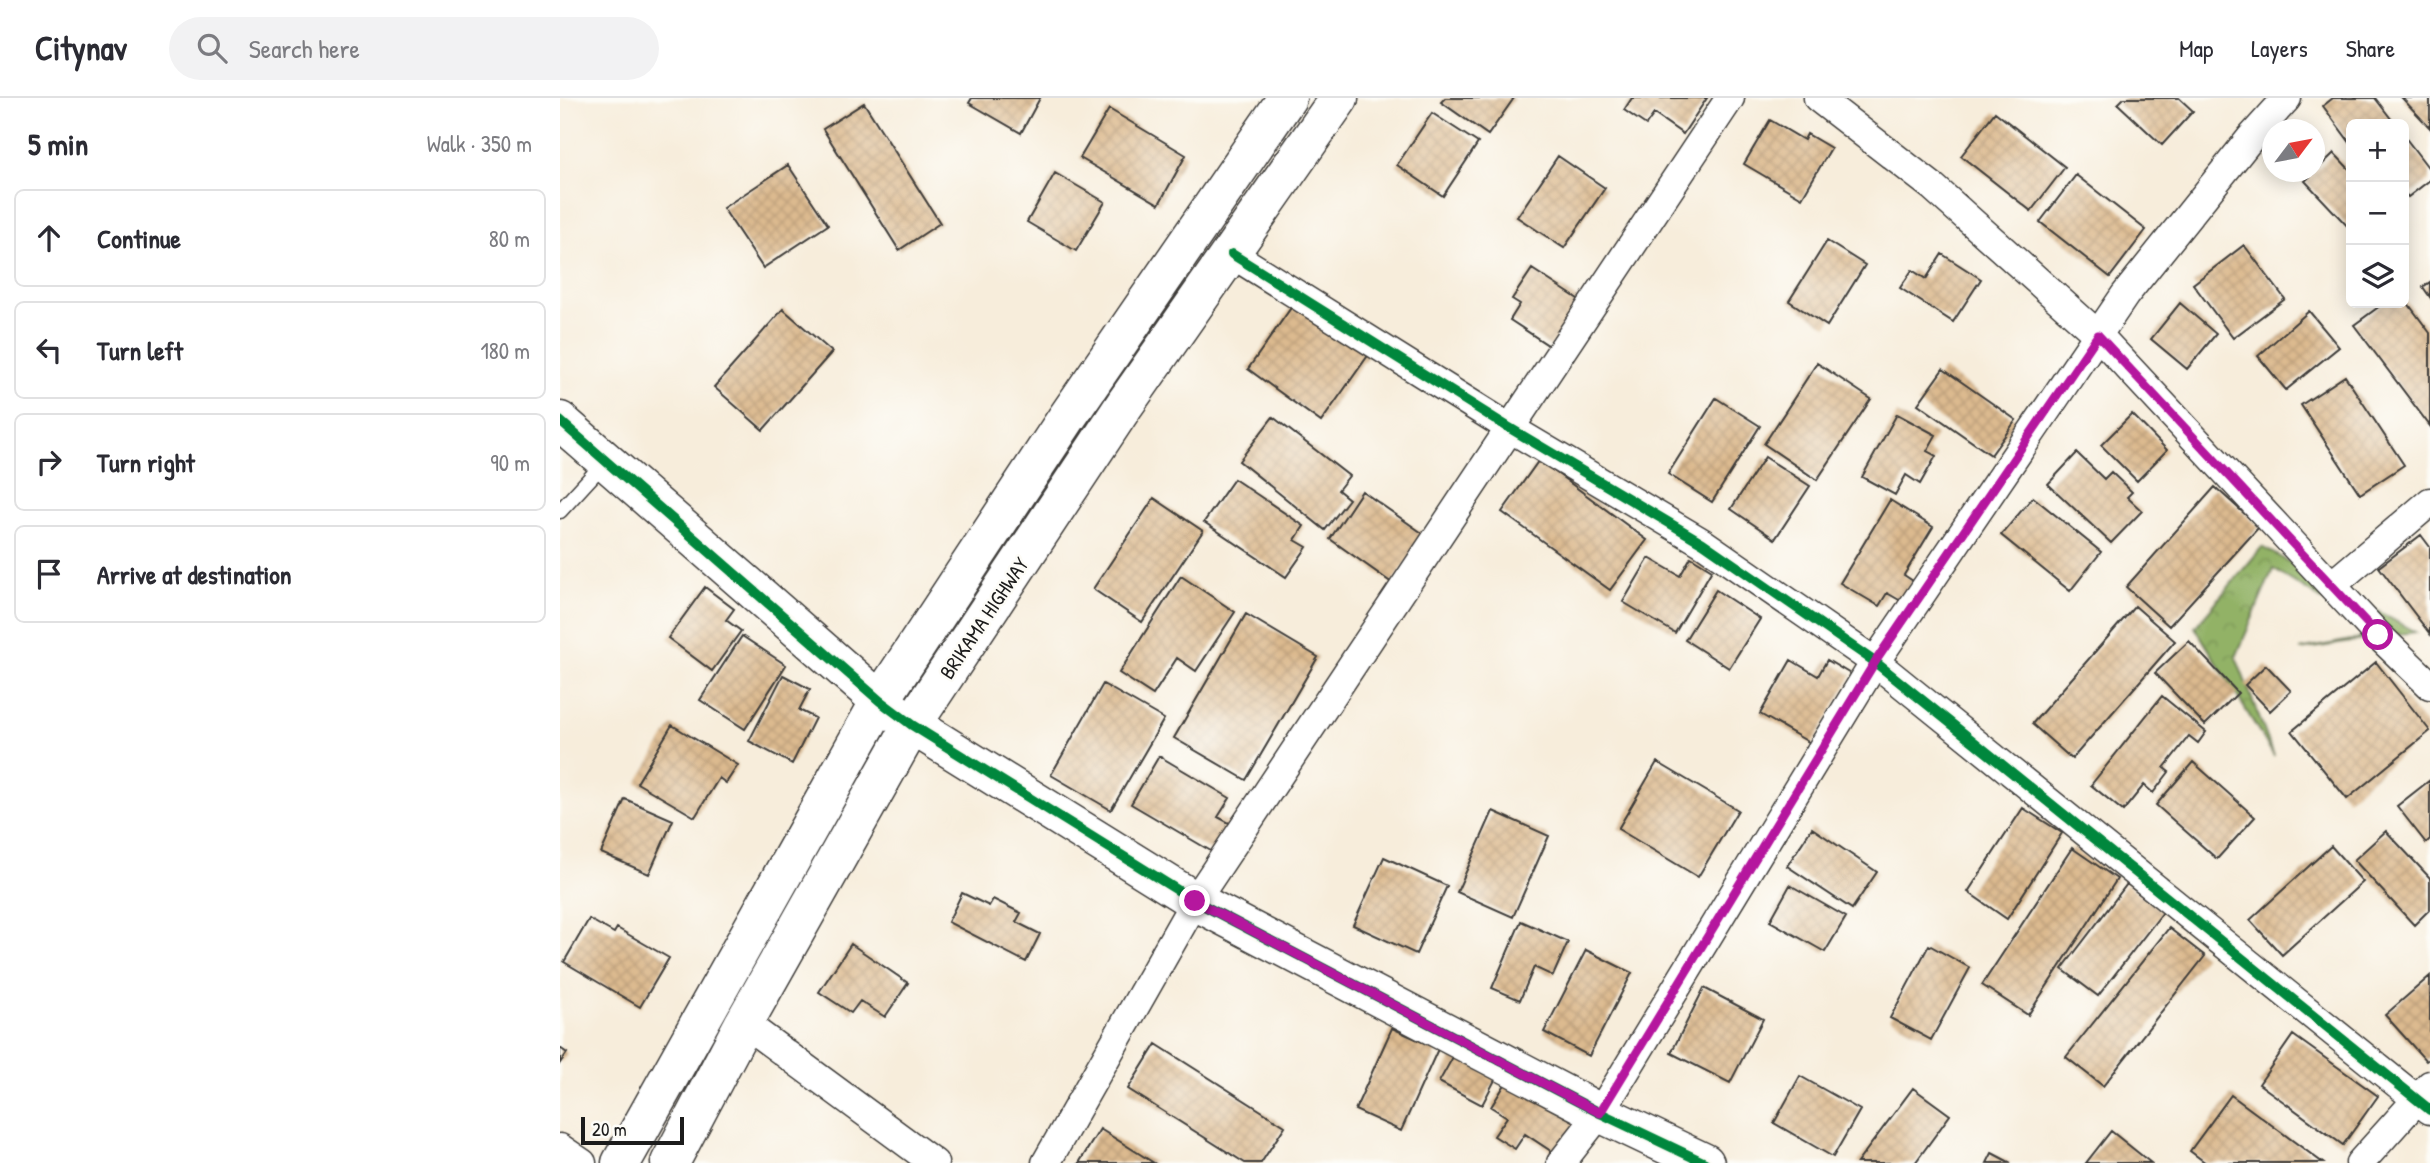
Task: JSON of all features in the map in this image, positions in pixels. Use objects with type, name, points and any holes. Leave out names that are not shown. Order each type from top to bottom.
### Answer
[{"type":"main road","name":"BRIKAMA HIGHWAY","points":[[621,1163],[880,701],[1066,419],[1287,98]]},
{"type":"main road","name":"BRIKAMA HIGHWAY","points":[[670,1163],[744,1023],[912,725],[1125,404],[1339,98]]},
{"type":"main road","points":[[560,421],[880,701],[912,725],[1195,901],[1600,1113],[1705,1163]]},
{"type":"street","points":[[1046,1163],[1195,901],[1508,427],[1730,98]]},
{"type":"street","points":[[1818,98],[1933,187],[2098,335],[2332,585],[2430,685]]},
{"type":"street","points":[[1561,1163],[1600,1113],[1875,662],[2098,335],[2161,249],[2250,139],[2287,98]]},
{"type":"street","points":[[1231,254],[1508,427],[1703,542],[1875,662],[2426,1098],[2360,1163]]},
{"type":"street","points":[[2332,585],[2430,502]]},
{"type":"street","points":[[744,1023],[934,1163]]},
{"type":"street","points":[[560,1147],[582,1163]]},
{"type":"lane","points":[[560,511],[605,462]]},
{"type":"green space","points":[[2262,547],[2415,632],[2300,650],[2377,635],[2273,569],[2236,657],[2274,756],[2195,627]]},
{"type":"building","points":[[972,98],[1040,98],[1021,133],[969,103]]},
{"type":"building","points":[[1445,98],[1514,98],[1488,135],[1441,102]]},
{"type":"building","points":[[1632,98],[1707,98],[1683,134],[1654,114],[1646,125],[1624,110]]},
{"type":"building","points":[[2124,98],[2179,98],[2193,111],[2162,145],[2118,104]]},
{"type":"building","points":[[2333,98],[2375,98],[2391,119],[2346,119],[2346,137],[2323,106]]},
{"type":"building","points":[[2402,98],[2430,98],[2430,128]]},
{"type":"building","points":[[864,103],[940,223],[899,250],[823,129]]},
{"type":"building","points":[[1109,109],[1186,155],[1159,204],[1080,158]]},
{"type":"building","points":[[1995,112],[2065,167],[2031,211],[1961,156]]},
{"type":"building","points":[[1432,113],[1478,143],[1443,196],[1397,165]]},
{"type":"building","points":[[1770,120],[1804,140],[1807,134],[1831,148],[1802,198],[1744,164]]},
{"type":"building","points":[[2409,143],[2430,170],[2430,180],[2409,196]]},
{"type":"building","points":[[2334,153],[2346,166],[2346,225],[2306,182],[2325,182],[2325,162]]},
{"type":"building","points":[[1558,156],[1605,188],[1564,248],[1517,217]]},
{"type":"building","points":[[788,165],[828,225],[763,268],[723,208]]},
{"type":"building","points":[[1055,173],[1105,202],[1076,251],[1027,222]]},
{"type":"building","points":[[2076,175],[2146,230],[2110,277],[2040,222]]},
{"type":"building","points":[[1827,241],[1865,265],[1827,326],[1789,301]]},
{"type":"building","points":[[2244,245],[2285,299],[2233,338],[2193,284]]},
{"type":"building","points":[[1942,254],[1981,279],[1953,322],[1900,288],[1912,270],[1926,279]]},
{"type":"building","points":[[1532,269],[1581,301],[1551,347],[1510,320],[1520,304],[1512,299]]},
{"type":"building","points":[[2430,282],[2430,297],[2423,287]]},
{"type":"building","points":[[1300,295],[1374,347],[1321,422],[1248,369]]},
{"type":"building","points":[[2180,303],[2216,334],[2187,369],[2151,339]]},
{"type":"building","points":[[2409,305],[2430,333],[2430,426],[2354,325],[2377,308],[2409,308]]},
{"type":"building","points":[[783,309],[832,352],[763,430],[714,387]]},
{"type":"building","points":[[2309,311],[2339,347],[2286,390],[2258,356]]},
{"type":"building","points":[[1817,363],[1871,399],[1817,480],[1764,444]]},
{"type":"building","points":[[1943,369],[2016,420],[1991,455],[1918,404]]},
{"type":"building","points":[[2345,376],[2404,465],[2360,494],[2301,405]]},
{"type":"building","points":[[1716,398],[1760,426],[1712,502],[1668,474]]},
{"type":"building","points":[[1897,414],[1936,435],[1927,451],[1936,456],[1920,484],[1906,475],[1895,495],[1862,477]]},
{"type":"building","points":[[2132,414],[2167,450],[2137,481],[2101,445]]},
{"type":"building","points":[[1273,417],[1349,476],[1338,490],[1349,499],[1325,530],[1239,461]]},
{"type":"building","points":[[2077,453],[2104,479],[2111,472],[2132,492],[2127,497],[2142,511],[2111,543],[2048,484]]},
{"type":"building","points":[[1765,457],[1810,486],[1775,539],[1731,509]]},
{"type":"building","points":[[1539,460],[1647,540],[1610,590],[1502,512]]},
{"type":"building","points":[[1234,479],[1304,526],[1295,540],[1307,547],[1286,577],[1204,522]]},
{"type":"building","points":[[2215,487],[2259,527],[2169,626],[2126,587]]},
{"type":"building","points":[[1362,491],[1425,535],[1392,583],[1330,539]]},
{"type":"building","points":[[2033,497],[2101,552],[2070,591],[2001,535]]},
{"type":"building","points":[[1154,498],[1203,531],[1142,622],[1093,589]]},
{"type":"building","points":[[1890,500],[1933,527],[1904,575],[1913,581],[1901,601],[1887,593],[1879,606],[1840,583]]},
{"type":"building","points":[[2421,535],[2430,547],[2430,634],[2379,567]]},
{"type":"building","points":[[1691,557],[1712,570],[1675,633],[1623,602],[1649,558],[1680,576]]},
{"type":"building","points":[[1181,576],[1235,612],[1196,671],[1177,658],[1153,695],[1119,673]]},
{"type":"building","points":[[705,587],[734,609],[726,620],[741,631],[712,671],[668,638]]},
{"type":"building","points":[[1716,590],[1760,619],[1729,668],[1685,640]]},
{"type":"building","points":[[2135,606],[2175,641],[2072,759],[2032,724]]},
{"type":"building","points":[[1246,614],[1318,657],[1246,780],[1174,738]]},
{"type":"building","points":[[742,636],[786,665],[745,729],[700,700]]},
{"type":"building","points":[[2189,641],[2238,693],[2205,725],[2155,673]]},
{"type":"building","points":[[1791,660],[1818,676],[1827,660],[1852,675],[1812,744],[1760,714]]},
{"type":"building","points":[[2376,662],[2430,731],[2347,799],[2292,731]]},
{"type":"building","points":[[2266,665],[2291,691],[2270,711],[2245,685]]},
{"type":"building","points":[[783,675],[810,689],[799,710],[815,718],[792,764],[749,741]]},
{"type":"building","points":[[1103,684],[1164,719],[1111,810],[1051,775]]},
{"type":"building","points":[[2162,696],[2206,732],[2198,743],[2189,736],[2164,768],[2169,772],[2153,793],[2144,785],[2123,811],[2091,785]]},
{"type":"building","points":[[672,725],[738,765],[726,783],[719,778],[695,817],[637,783]]},
{"type":"building","points":[[1159,756],[1230,798],[1218,817],[1233,825],[1216,854],[1131,804]]},
{"type":"building","points":[[1657,762],[1738,810],[1698,877],[1618,829]]},
{"type":"building","points":[[2193,762],[2255,817],[2217,859],[2156,805]]},
{"type":"building","points":[[2430,780],[2430,839],[2426,843],[2397,806]]},
{"type":"building","points":[[625,799],[673,820],[649,874],[601,853]]},
{"type":"building","points":[[2023,808],[2062,833],[2007,919],[1968,892]]},
{"type":"building","points":[[1493,811],[1549,836],[1513,917],[1457,892]]},
{"type":"building","points":[[1812,828],[1877,872],[1852,909],[1787,866]]},
{"type":"building","points":[[2386,831],[2430,878],[2430,909],[2414,925],[2354,860]]},
{"type":"building","points":[[2331,846],[2363,882],[2282,955],[2250,920]]},
{"type":"building","points":[[2072,848],[2117,879],[2028,1015],[1982,985]]},
{"type":"building","points":[[1384,857],[1447,886],[1416,954],[1353,925]]},
{"type":"building","points":[[2127,884],[2163,912],[2098,996],[2062,969]]},
{"type":"building","points":[[1790,885],[1846,917],[1825,952],[1770,921]]},
{"type":"building","points":[[962,893],[989,906],[993,899],[1021,913],[1016,922],[1040,934],[1026,962],[948,922]]},
{"type":"building","points":[[589,919],[614,933],[617,928],[669,958],[640,1007],[564,962]]},
{"type":"building","points":[[1521,921],[1568,942],[1553,976],[1534,967],[1520,1000],[1492,988]]},
{"type":"building","points":[[2169,928],[2205,956],[2103,1086],[2066,1057]]},
{"type":"building","points":[[851,944],[908,983],[885,1017],[860,1001],[851,1013],[819,992]]},
{"type":"building","points":[[1929,945],[1970,968],[1931,1040],[1890,1018]]},
{"type":"building","points":[[1586,950],[1632,973],[1589,1056],[1544,1032]]},
{"type":"building","points":[[2430,976],[2430,1058],[2426,1061],[2385,1015]]},
{"type":"building","points":[[1704,988],[1763,1019],[1730,1083],[1671,1053]]},
{"type":"building","points":[[1392,1028],[1438,1049],[1401,1131],[1355,1110]]},
{"type":"building","points":[[2293,1035],[2378,1096],[2343,1145],[2259,1084]]},
{"type":"building","points":[[1156,1044],[1285,1126],[1261,1163],[1245,1163],[1128,1089]]},
{"type":"building","points":[[560,1048],[567,1053],[560,1063]]},
{"type":"building","points":[[1454,1055],[1496,1078],[1482,1105],[1439,1082]]},
{"type":"building","points":[[1800,1076],[1860,1110],[1833,1157],[1774,1123]]},
{"type":"building","points":[[1509,1078],[1581,1124],[1560,1157],[1525,1134],[1515,1149],[1494,1136],[1507,1117],[1491,1107]]},
{"type":"building","points":[[1913,1088],[1950,1115],[1915,1163],[1857,1163]]},
{"type":"building","points":[[2231,1095],[2323,1163],[2206,1163],[2190,1151]]},
{"type":"building","points":[[1100,1129],[1154,1163],[1079,1163]]},
{"type":"building","points":[[2111,1131],[2151,1163],[2086,1163]]},
{"type":"building","points":[[1992,1153],[2011,1163],[1987,1163]]},
{"type":"cycle path","points":[[1232,254],[1508,427],[1703,543],[1875,662],[2430,1110]]},
{"type":"cycle path","points":[[560,421],[880,701],[912,725],[1195,901],[1600,1113],[1705,1163]]},
{"type":"route","points":[[1195,901],[1600,1113],[1875,662],[2098,335],[2378,635]]}]
